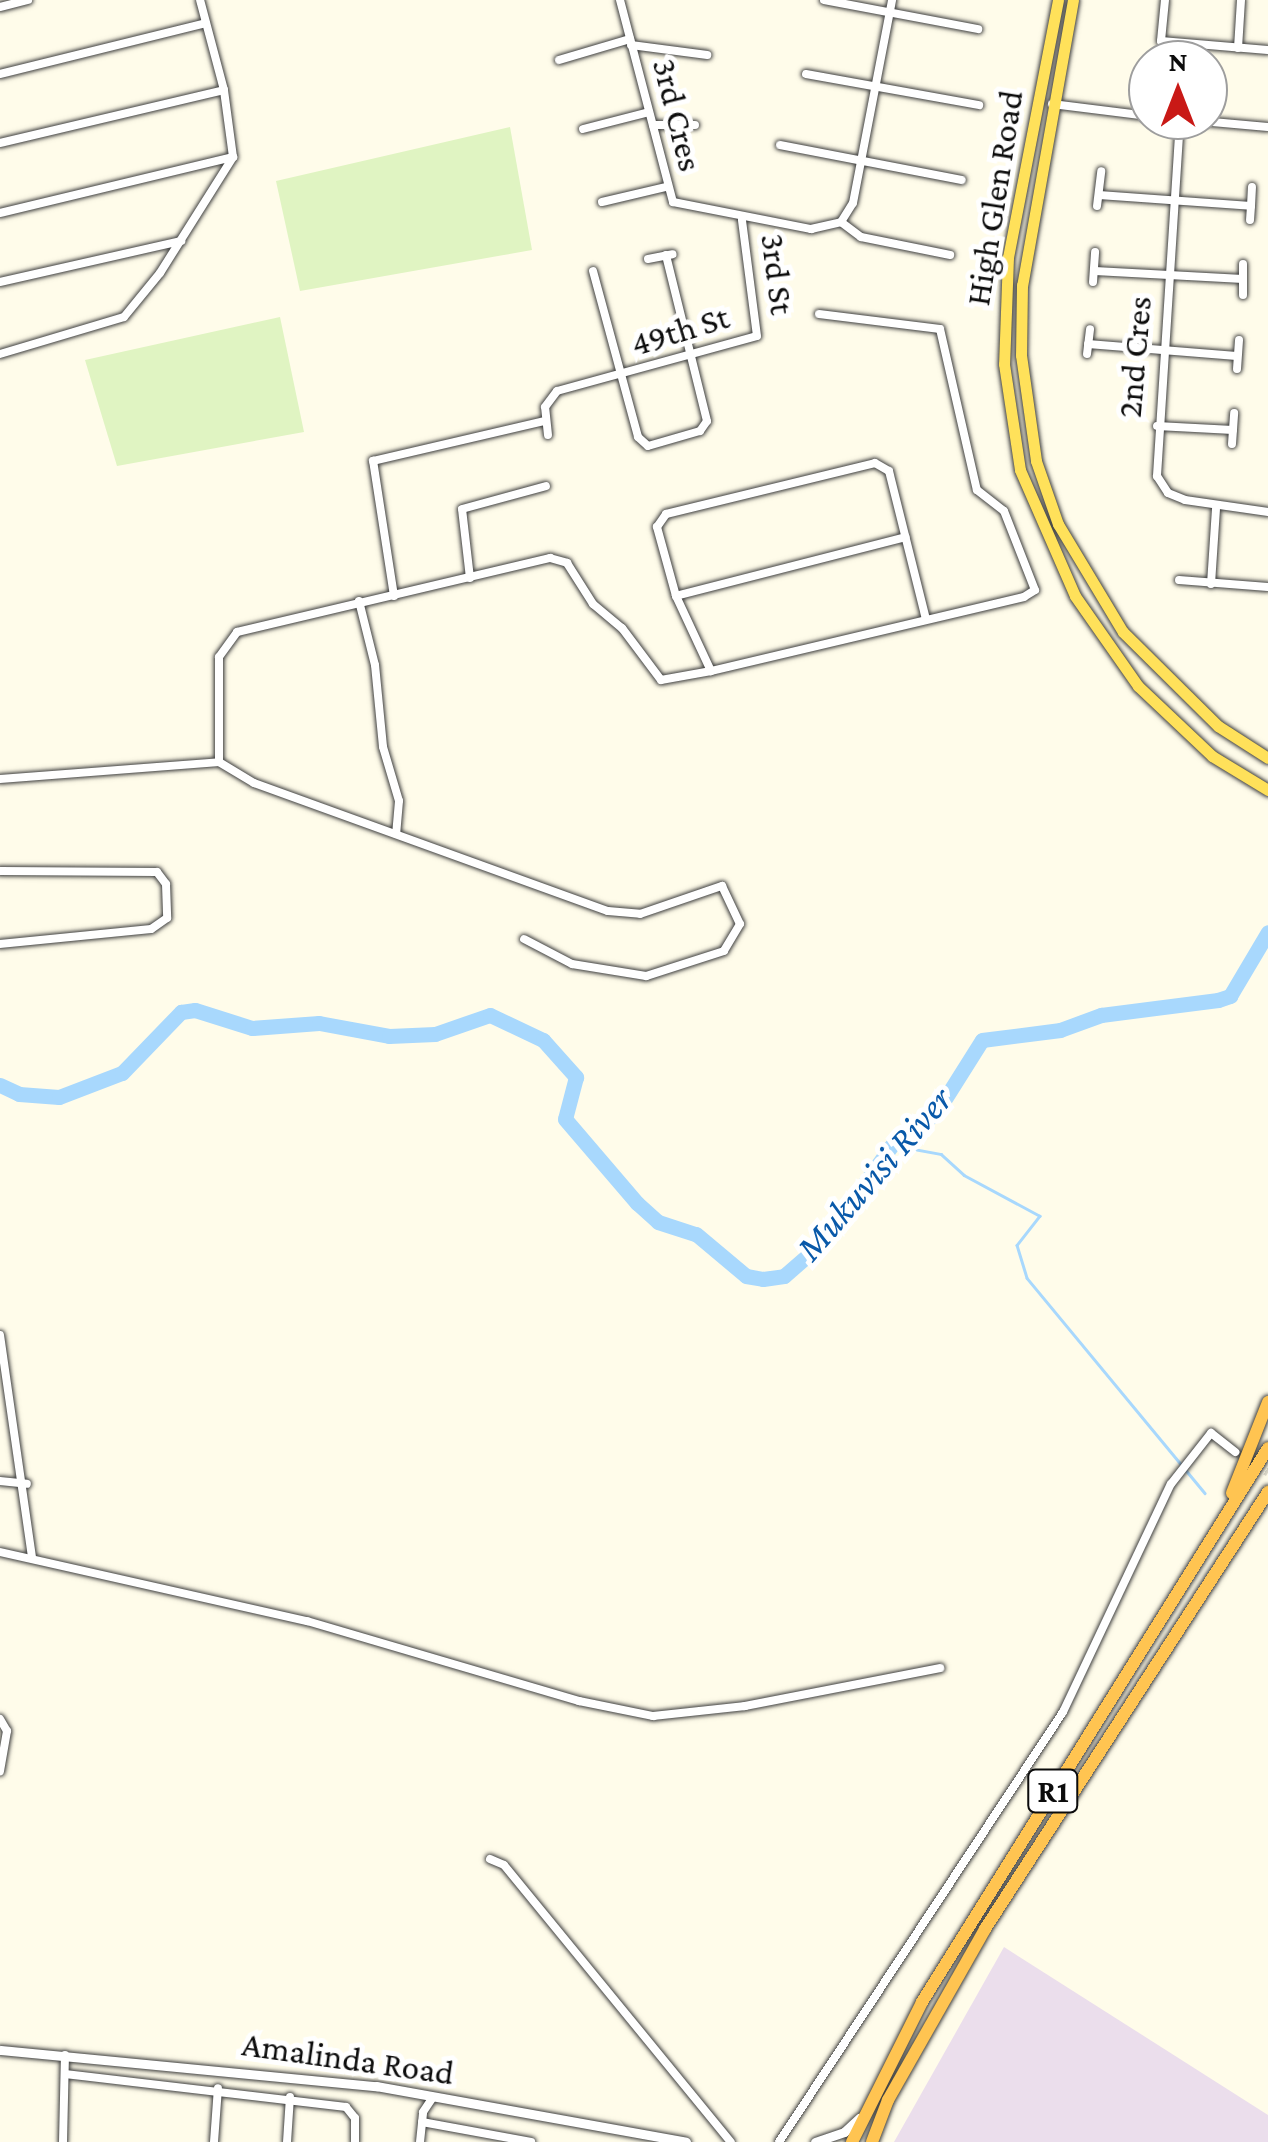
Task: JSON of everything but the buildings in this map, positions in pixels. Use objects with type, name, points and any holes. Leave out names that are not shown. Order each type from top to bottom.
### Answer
[{"type":"highway","points":[[1218,1528],[1268,1402]]},
{"type":"highway","name":"R1","points":[[852,2142],[859,2118],[922,2002],[1268,1448]]},
{"type":"highway","name":"R1","points":[[872,2142],[888,2100],[984,1930],[1268,1492]]},
{"type":"main road","name":"High Glen Road","points":[[1058,0],[1006,275],[1004,364],[1020,470],[1075,596],[1138,686],[1212,756],[1268,790]]},
{"type":"main road","name":"High Glen Road","points":[[1073,0],[1052,104],[1020,317],[1030,429],[1046,494],[1124,632],[1152,666],[1218,726],[1268,758]]},
{"type":"street","points":[[0,7],[28,0]]},
{"type":"street","points":[[0,354],[116,322],[180,240],[233,156],[224,90],[200,0]]},
{"type":"street","name":"3rd Cres","points":[[620,0],[666,186],[681,208],[812,228],[841,222]]},
{"type":"street","points":[[824,0],[978,29]]},
{"type":"street","points":[[892,0],[853,202],[841,222],[860,237],[950,255]]},
{"type":"street","points":[[1164,0],[1161,42],[1268,50]]},
{"type":"street","points":[[1238,48],[1241,0]]},
{"type":"street","points":[[0,74],[206,23]]},
{"type":"street","points":[[559,60],[630,42],[707,55]]},
{"type":"street","points":[[806,74],[979,105]]},
{"type":"street","points":[[0,143],[224,90]]},
{"type":"street","points":[[1052,104],[1128,114]]},
{"type":"street","points":[[583,128],[649,112]]},
{"type":"street","points":[[1228,123],[1268,127]]},
{"type":"street","points":[[653,125],[695,125]]},
{"type":"street","name":"2nd Cres","points":[[1179,140],[1154,461],[1168,493],[1216,510],[1268,512]]},
{"type":"street","points":[[780,144],[962,180]]},
{"type":"street","points":[[0,212],[233,156]]},
{"type":"street","points":[[1097,206],[1102,171]]},
{"type":"street","points":[[602,202],[666,186]]},
{"type":"street","points":[[1250,220],[1252,188]]},
{"type":"street","points":[[1098,195],[1251,206]]},
{"type":"street","name":"3rd St","points":[[742,220],[757,336]]},
{"type":"street","points":[[0,282],[180,240]]},
{"type":"street","points":[[1093,282],[1095,252]]},
{"type":"street","points":[[593,271],[640,443],[700,432],[707,421],[670,255],[648,259]]},
{"type":"street","points":[[1242,295],[1243,264]]},
{"type":"street","points":[[1094,271],[1242,279]]},
{"type":"street","points":[[219,762],[218,656],[225,642],[237,632],[360,601],[562,559],[661,680],[926,620],[1035,590],[1004,510],[977,490],[940,329],[819,314]]},
{"type":"street","points":[[1090,328],[1088,349],[1238,356]]},
{"type":"street","name":"49th St","points":[[545,421],[548,396],[556,390],[620,378],[757,336]]},
{"type":"street","points":[[1237,369],[1239,340]]},
{"type":"street","points":[[1232,444],[1234,413]]},
{"type":"street","points":[[394,596],[373,461],[545,421],[548,435]]},
{"type":"street","points":[[1157,426],[1233,430]]},
{"type":"street","points":[[711,671],[676,596],[657,527],[666,514],[875,463],[888,471],[926,620]]},
{"type":"street","points":[[470,578],[462,510],[546,486]]},
{"type":"street","points":[[1211,584],[1216,510]]},
{"type":"street","points":[[676,596],[906,536]]},
{"type":"street","points":[[1179,580],[1268,587]]},
{"type":"street","points":[[360,601],[383,747],[399,801],[396,834]]},
{"type":"street","points":[[0,778],[219,762],[254,783],[608,910],[640,914],[722,886],[740,924],[724,950],[646,976],[572,964],[524,939]]},
{"type":"street","points":[[0,871],[157,872],[166,884],[167,918],[151,929],[0,944]]},
{"type":"street","points":[[0,1335],[27,1484],[32,1557]]},
{"type":"street","points":[[778,2142],[1063,1712],[1171,1484],[1212,1433],[1236,1452]]},
{"type":"street","points":[[0,1481],[27,1484]]},
{"type":"street","points":[[0,1552],[307,1621],[578,1701],[653,1716],[745,1706],[940,1668]]},
{"type":"street","points":[[0,1718],[6,1731],[0,1771]]},
{"type":"street","points":[[490,1860],[504,1865],[731,2142]]},
{"type":"street","name":"Amalinda Road","points":[[0,2050],[433,2097],[686,2142]]},
{"type":"street","points":[[63,2142],[65,2055]]},
{"type":"street","points":[[65,2074],[290,2097],[352,2111],[354,2142]]},
{"type":"street","points":[[214,2142],[218,2088]]},
{"type":"street","points":[[287,2142],[290,2097]]},
{"type":"street","points":[[420,2142],[422,2122],[433,2097]]},
{"type":"street","points":[[815,2142],[844,2132],[859,2118]]},
{"type":"street","points":[[422,2122],[531,2142]]},
{"type":"shaded area","points":[[1004,1947],[1268,2115],[1268,2142],[894,2142]]},
{"type":"green space","points":[[510,127],[532,250],[300,291],[276,181]]},
{"type":"green space","points":[[280,317],[304,432],[117,466],[85,360]]},
{"type":"waterway","name":"Mukuvisi River","points":[[0,1085],[19,1094],[59,1097],[122,1073],[181,1012],[195,1010],[252,1028],[319,1023],[389,1036],[435,1034],[490,1015],[543,1040],[576,1077],[565,1119],[637,1203],[658,1222],[696,1234],[746,1276],[763,1279],[784,1276],[822,1243],[892,1145],[936,1113],[982,1040],[1060,1030],[1101,1015],[1230,996],[1268,932]]},
{"type":"waterway","points":[[892,1145],[941,1154],[964,1175],[1040,1216],[1017,1245],[1027,1278],[1205,1493]]},
{"type":"tunnel","points":[[1235,1452],[1268,1473]]}]
